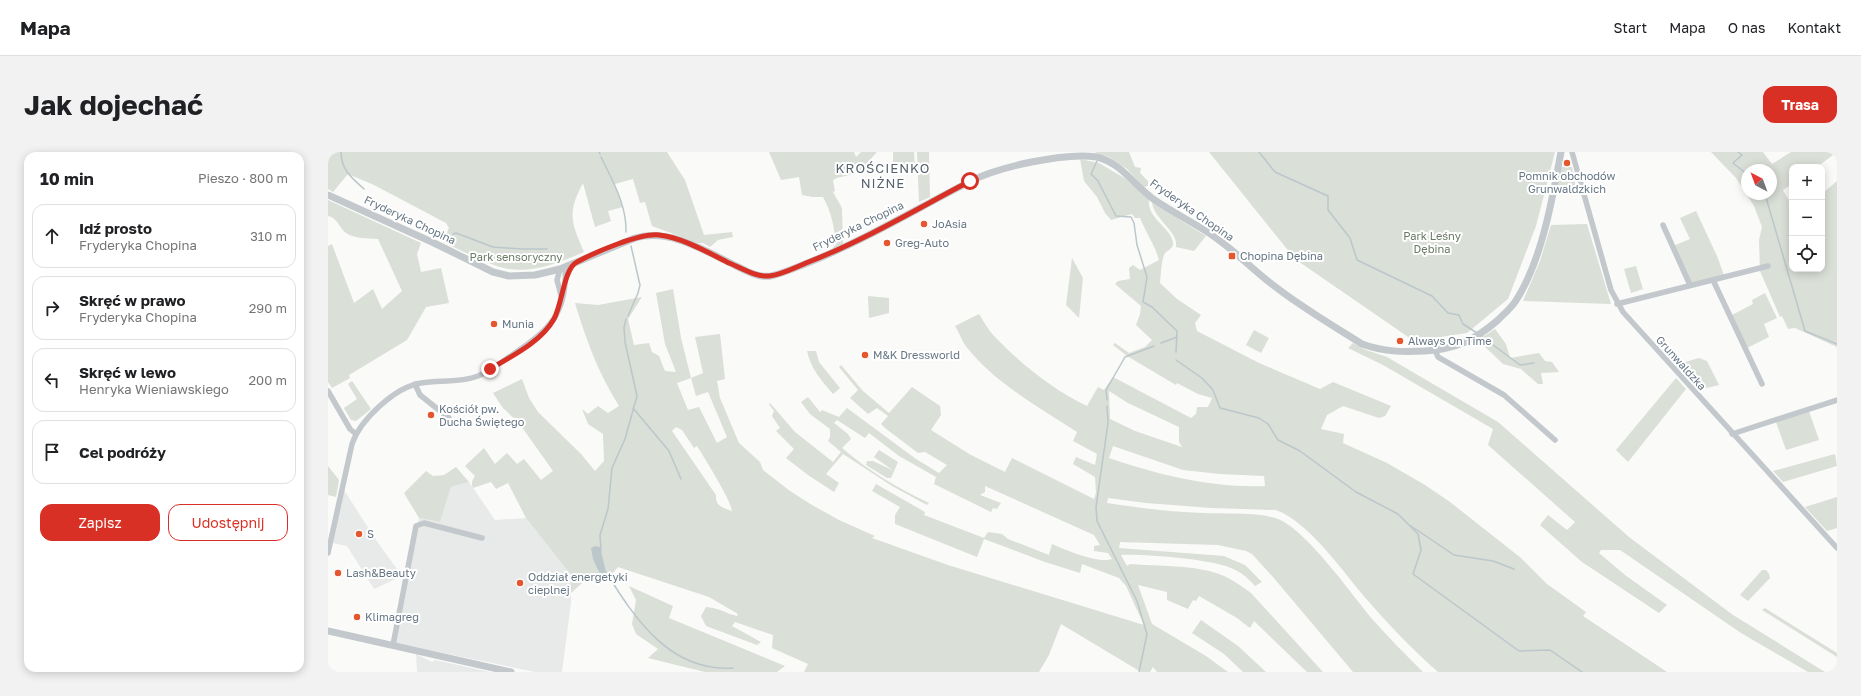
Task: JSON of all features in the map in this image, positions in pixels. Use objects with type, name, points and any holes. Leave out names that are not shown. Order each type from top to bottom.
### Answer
[{"type":"street","name":"Fryderyka Chopina","points":[[328,194],[493,272],[509,276],[545,273],[563,268],[635,238],[647,235],[661,235],[704,250],[750,273],[768,276],[789,270],[845,247],[993,170],[1056,157],[1074,154],[1087,154],[1099,158],[1123,170],[1153,199],[1212,235],[1294,301],[1362,344],[1383,351],[1434,351],[1461,344],[1481,334],[1508,311],[1515,302],[1530,271],[1542,237],[1561,152]]},
{"type":"street","name":"Grunwaldzka","points":[[1572,152],[1599,253],[1617,304],[1632,324],[1837,548]]},
{"type":"street","points":[[1662,225],[1690,285]]},
{"type":"street","points":[[328,553],[356,434],[372,415],[396,394],[416,384],[465,379],[478,376],[529,344],[546,331],[554,320],[562,299],[566,277],[575,262]]},
{"type":"street","points":[[1617,304],[1768,266]]},
{"type":"street","points":[[563,268],[566,277]]},
{"type":"street","points":[[562,299],[557,280],[563,268]]},
{"type":"street","points":[[545,273],[557,280]]},
{"type":"street","points":[[1713,280],[1762,384]]},
{"type":"street","points":[[1434,351],[1438,357],[1504,395],[1555,440]]},
{"type":"street","points":[[416,384],[420,395],[449,418]]},
{"type":"street","points":[[328,391],[350,428],[356,434]]},
{"type":"street","points":[[1732,434],[1837,400]]},
{"type":"street","points":[[393,645],[416,526],[424,523],[482,538]]},
{"type":"street","points":[[328,631],[510,672]]},
{"type":"shaded area","points":[[469,482],[495,520],[526,518],[571,575],[571,603],[562,672],[535,672],[395,643],[419,518],[440,522],[451,487]]},
{"type":"shaded area","points":[[344,490],[376,540],[402,576],[374,589],[347,546],[332,543]]},
{"type":"shaded area","points":[[595,546],[600,547],[606,572],[600,574],[593,559],[591,548]]},
{"type":"shaded area","points":[[416,654],[432,662],[435,660],[490,672],[417,672]]},
{"type":"green space","name":"Park sensoryczny","points":[[328,152],[667,152],[685,180],[704,235],[732,232],[733,237],[718,240],[710,247],[703,243],[698,243],[652,226],[645,202],[640,203],[633,179],[615,184],[623,207],[608,211],[611,221],[595,227],[583,183],[575,202],[573,218],[576,233],[584,252],[540,268],[517,270],[505,268],[481,260],[443,242],[449,228],[446,223],[374,185],[348,174],[333,192],[328,189]]},
{"type":"green space","points":[[769,152],[854,152],[856,157],[861,152],[877,152],[858,173],[833,180],[835,191],[833,192],[842,208],[843,244],[834,248],[833,247],[836,245],[831,214],[823,197],[802,195],[799,177],[781,180]]},
{"type":"green space","points":[[893,152],[914,152],[915,168],[893,171]]},
{"type":"green space","points":[[917,152],[929,152],[930,197],[919,202]]},
{"type":"green space","points":[[1094,152],[1129,152],[1135,167],[1141,168],[1140,173],[1148,181],[1148,186],[1144,187],[1127,169],[1109,157]]},
{"type":"green space","name":"Park Leśny Dębina","points":[[1209,152],[1555,152],[1536,226],[1508,299],[1467,333],[1414,341],[1295,259]]},
{"type":"green space","points":[[1711,152],[1763,152],[1772,164],[1741,164],[1741,186],[1736,178]]},
{"type":"green space","points":[[1791,152],[1837,152],[1821,164],[1789,164],[1789,186],[1783,190],[1789,201],[1789,272],[1825,272],[1825,191],[1837,181],[1837,347],[1795,328],[1788,329],[1782,316],[1780,317],[1760,271],[1759,240],[1762,227],[1750,200],[1777,200],[1777,164],[1772,164]]},
{"type":"green space","points":[[1080,159],[1099,163],[1126,179],[1149,200],[1149,207],[1152,213],[1169,233],[1173,243],[1172,247],[1164,255],[1160,283],[1177,299],[1201,315],[1195,323],[1197,331],[1259,363],[1320,389],[1333,382],[1391,406],[1385,416],[1379,418],[1343,406],[1327,415],[1321,429],[1344,434],[1343,443],[1387,463],[1425,485],[1450,502],[1521,558],[1547,584],[1586,612],[1583,616],[1667,672],[1438,672],[1411,647],[1359,591],[1314,537],[1302,526],[1276,510],[1211,508],[1146,503],[1108,498],[1107,503],[1119,505],[1179,512],[1267,516],[1287,524],[1313,547],[1373,620],[1423,672],[1353,672],[1273,577],[1252,554],[1246,551],[1218,545],[1120,542],[1119,548],[1224,556],[1245,565],[1262,582],[1255,586],[1250,580],[1235,570],[1208,562],[1161,556],[1121,555],[1127,566],[1130,564],[1175,566],[1199,569],[1219,574],[1232,580],[1251,593],[1323,672],[1307,672],[1254,621],[1250,628],[1237,618],[1199,596],[1196,601],[1193,600],[1188,609],[1167,600],[1167,592],[1138,585],[1152,624],[1206,656],[1228,672],[1157,672],[1153,667],[1150,672],[1141,672],[1061,624],[1049,655],[1039,672],[804,672],[808,664],[772,648],[773,635],[735,622],[732,626],[761,642],[757,645],[706,626],[701,616],[706,607],[715,608],[737,616],[738,614],[709,597],[618,567],[612,574],[606,577],[590,576],[571,593],[571,575],[526,518],[508,483],[496,489],[491,482],[473,488],[472,482],[475,476],[465,466],[484,448],[495,464],[507,453],[517,464],[524,459],[541,480],[553,471],[519,423],[503,408],[493,393],[522,379],[529,398],[538,412],[581,454],[595,471],[604,461],[603,434],[588,424],[582,409],[588,414],[598,406],[608,413],[619,406],[593,356],[575,303],[598,305],[642,297],[628,319],[634,345],[649,343],[652,352],[659,356],[665,371],[676,372],[665,344],[656,293],[673,289],[681,338],[691,378],[703,373],[695,337],[720,334],[725,379],[717,381],[720,398],[739,443],[760,462],[763,470],[790,491],[839,520],[875,536],[872,538],[948,565],[1144,625],[1126,586],[1119,578],[1082,564],[1080,573],[1045,562],[984,539],[977,557],[895,524],[895,515],[900,507],[872,491],[876,484],[925,512],[924,515],[984,538],[988,532],[1002,534],[1008,539],[1049,555],[1052,544],[1073,553],[1099,560],[1112,559],[1108,553],[1094,551],[1094,546],[1100,545],[1094,535],[985,486],[985,492],[980,495],[1001,503],[997,509],[993,508],[991,512],[934,484],[936,477],[899,456],[869,433],[865,438],[837,420],[834,423],[848,434],[851,439],[842,448],[862,464],[884,478],[929,503],[927,505],[892,486],[843,454],[826,474],[839,483],[834,492],[786,458],[794,449],[776,431],[780,428],[772,416],[774,411],[769,404],[770,403],[795,432],[833,462],[841,452],[828,441],[830,437],[830,429],[810,414],[801,402],[808,397],[820,412],[822,410],[839,417],[847,408],[916,459],[939,473],[947,465],[925,452],[918,453],[885,428],[881,424],[888,416],[877,408],[868,414],[850,398],[858,390],[839,367],[841,365],[863,391],[889,413],[912,387],[940,406],[941,415],[931,430],[971,455],[1005,472],[1012,458],[1094,499],[1096,493],[1095,477],[1073,464],[1076,457],[1095,465],[1097,454],[1073,441],[1077,432],[1020,395],[980,363],[967,348],[955,326],[979,314],[993,335],[1038,376],[1074,400],[1087,406],[1098,387],[1104,390],[1113,377],[1191,418],[1196,414],[1197,407],[1208,407],[1212,398],[1198,394],[1177,383],[1176,385],[1127,356],[1113,345],[1115,343],[1129,353],[1145,347],[1152,340],[1136,325],[1141,306],[1115,284],[1118,281],[1130,279],[1129,268],[1133,265],[1140,270],[1159,260],[1140,218],[1135,218],[1132,214],[1111,220],[1105,213],[1097,197],[1084,181]],"holes":[[[691,378],[696,396],[708,392],[727,437],[717,443],[699,407],[688,410],[677,383]],[[1109,391],[1128,403],[1179,427],[1179,442],[1182,447],[1135,431],[1110,419]],[[676,427],[682,430],[694,448],[697,446],[723,489],[732,511],[723,508],[718,504],[716,495],[672,431]],[[1113,446],[1183,470],[1220,474],[1264,476],[1265,486],[1205,483],[1166,475],[1109,458]]]},
{"type":"green space","points":[[1561,167],[1572,167],[1576,187],[1558,187]]},
{"type":"green space","points":[[328,200],[421,243],[417,254],[421,272],[441,268],[449,303],[426,307],[407,340],[349,375],[350,378],[332,388],[328,382],[328,246],[332,244],[354,303],[373,289],[382,309],[402,291],[378,239],[357,237],[346,233],[334,219],[328,216]]},
{"type":"green space","points":[[1152,203],[1206,236],[1194,251],[1176,247],[1174,236],[1157,215]]},
{"type":"green space","points":[[1696,211],[1717,256],[1724,275],[1691,283],[1673,246],[1690,239],[1680,218]]},
{"type":"green space","points":[[1587,224],[1611,304],[1523,301],[1540,261],[1551,225]]},
{"type":"green space","points":[[1072,258],[1083,278],[1079,318],[1066,305]]},
{"type":"green space","points":[[1636,266],[1643,289],[1631,293],[1624,269]]},
{"type":"green space","points":[[1765,293],[1777,318],[1764,324],[1769,337],[1747,348],[1732,315],[1753,304],[1752,300]]},
{"type":"green space","points":[[868,296],[889,298],[889,313],[869,318]]},
{"type":"green space","points":[[1495,329],[1506,344],[1510,358],[1539,353],[1545,361],[1552,362],[1559,372],[1541,373],[1543,384],[1538,384],[1521,369],[1503,364],[1478,340]]},
{"type":"green space","points":[[1254,330],[1269,338],[1261,353],[1246,345]]},
{"type":"green space","points":[[1353,343],[1366,350],[1387,357],[1498,422],[1629,537],[1733,615],[1825,672],[1808,672],[1741,633],[1620,550],[1601,550],[1599,553],[1625,575],[1667,605],[1659,613],[1582,562],[1540,525],[1548,515],[1567,530],[1575,522],[1488,445],[1493,429],[1383,365],[1348,348]]},
{"type":"green space","points":[[807,351],[816,351],[819,362],[840,388],[833,394],[814,369]]},
{"type":"green space","points":[[1699,358],[1707,361],[1719,385],[1698,390],[1675,365]]},
{"type":"green space","points":[[1676,378],[1686,389],[1628,462],[1616,450]]},
{"type":"green space","points":[[352,381],[371,409],[356,421],[351,420],[344,408],[357,399],[348,384]]},
{"type":"green space","points":[[1809,411],[1819,440],[1786,450],[1776,422]]},
{"type":"green space","points":[[879,450],[898,462],[891,478],[887,478],[866,465],[867,461],[873,461],[894,471],[874,457]]},
{"type":"green space","points":[[1835,454],[1837,466],[1783,482],[1773,471]]},
{"type":"green space","points":[[328,466],[339,480],[336,497],[328,495]]},
{"type":"green space","points":[[456,467],[469,482],[451,487],[440,522],[419,518],[404,493],[426,471],[433,476],[444,475]]},
{"type":"green space","points":[[1837,497],[1837,528],[1827,531],[1805,507]]},
{"type":"green space","points":[[1762,570],[1766,570],[1770,578],[1748,601],[1740,595]]},
{"type":"green space","points":[[629,586],[673,606],[669,618],[785,666],[777,672],[705,672],[648,658],[658,649],[636,634],[632,624],[636,600]]},
{"type":"green space","points":[[1765,608],[1837,653],[1837,657],[1762,610]]},
{"type":"green space","points":[[1201,620],[1238,646],[1266,672],[1243,672],[1224,654],[1192,633]]},
{"type":"waterway","points":[[341,152],[341,158],[345,169],[364,189]]},
{"type":"waterway","points":[[1259,152],[1275,172],[1328,196],[1328,210],[1350,238],[1357,260],[1432,296],[1448,313],[1459,315],[1463,324],[1477,333]]},
{"type":"waterway","points":[[1738,152],[1742,155],[1733,163],[1741,169]]},
{"type":"waterway","points":[[601,157],[621,202],[626,222],[626,232]]},
{"type":"waterway","points":[[1097,161],[1091,174],[1098,181],[1116,216],[1131,217],[1134,223],[1137,245],[1147,277],[1143,302],[1152,307],[1177,331],[1176,352]]},
{"type":"waterway","points":[[1767,200],[1805,331],[1837,344]]},
{"type":"waterway","points":[[453,234],[456,233],[493,247],[547,249]]},
{"type":"waterway","points":[[628,316],[640,285],[631,246]]},
{"type":"waterway","points":[[601,551],[600,535],[608,509],[612,468],[625,439],[637,396],[625,342],[624,328],[626,319]]},
{"type":"waterway","points":[[1481,336],[1520,365],[1534,363]]},
{"type":"waterway","points":[[1161,343],[1177,337]]},
{"type":"waterway","points":[[1107,400],[1106,390],[1125,357],[1154,346]]},
{"type":"waterway","points":[[1176,360],[1202,378],[1213,390],[1220,408],[1259,418],[1268,424],[1278,440],[1300,451],[1356,492],[1398,514],[1418,534],[1421,550],[1413,574],[1519,651],[1550,650],[1582,672]]},
{"type":"waterway","points":[[1107,406],[1108,423],[1096,507],[1097,521],[1137,601],[1147,634],[1139,672]]},
{"type":"waterway","points":[[633,408],[669,451],[681,479]]},
{"type":"waterway","points":[[1411,526],[1454,555],[1493,561],[1514,569]]},
{"type":"waterway","points":[[606,572],[617,590],[642,624],[673,652],[691,661],[711,667],[733,668]]},
{"type":"place","name":"Pomnik obchodów Grunwaldzkich","points":[[1567,163]]},
{"type":"place","name":"JoAsia","points":[[924,224]]},
{"type":"place","name":"Greg-Auto","points":[[887,243]]},
{"type":"place","name":"Chopina Dębina","points":[[1232,256]]},
{"type":"place","name":"Munia","points":[[494,324]]},
{"type":"place","name":"Always On Time","points":[[1400,341]]},
{"type":"place","name":"M&K Dressworld","points":[[865,355]]},
{"type":"place","name":"Kościół pw. Ducha Świętego","points":[[431,415]]},
{"type":"place","name":"S","points":[[359,534]]},
{"type":"place","name":"Lash&Beauty","points":[[338,573]]},
{"type":"place","name":"Oddział energetyki cieplnej","points":[[520,583]]},
{"type":"place","name":"Klimagreg","points":[[357,617]]},
{"type":"district","name":"KROŚCIENKO NIŻNE","points":[[883,176]]},
{"type":"route","points":[[490,369],[529,344],[546,331],[559,310],[565,288],[566,277],[575,262],[635,238],[647,235],[661,235],[675,239],[704,250],[750,273],[768,276],[778,274],[816,260],[845,247],[970,181]]}]
